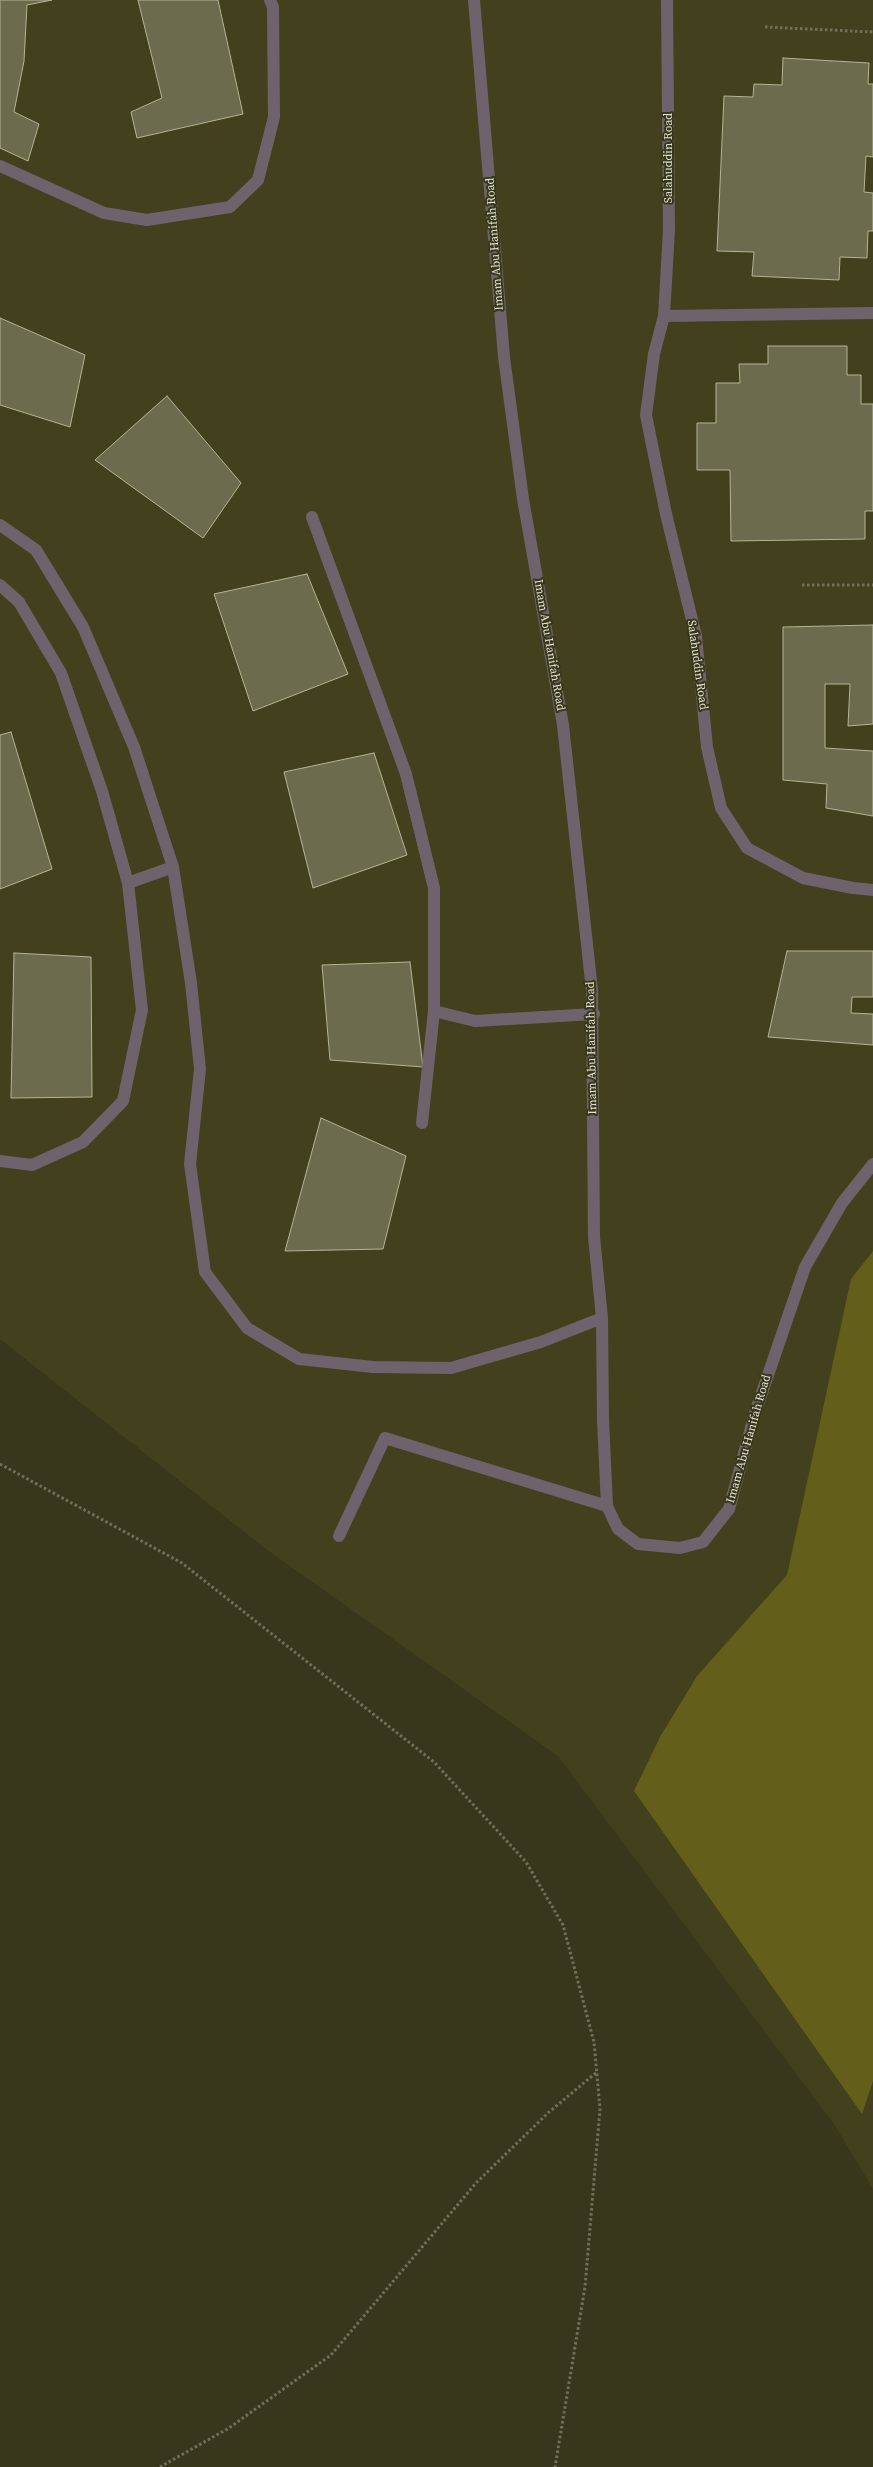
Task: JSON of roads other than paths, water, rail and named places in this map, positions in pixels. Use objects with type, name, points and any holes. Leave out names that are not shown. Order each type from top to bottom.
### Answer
[{"type":"street","name":"Imam Abu Hanifah Road","points":[[474,0],[504,357],[523,499],[562,725],[594,1014],[594,1237],[602,1318],[603,1420],[608,1506],[618,1529],[638,1544],[680,1548],[703,1542],[729,1509],[755,1414],[805,1267],[842,1202],[873,1164]]},
{"type":"street","name":"Salahuddin Road","points":[[667,0],[669,230],[664,316],[654,354],[646,415],[666,514],[696,636],[708,747],[721,808],[747,848],[803,878],[873,890]]},
{"type":"street","points":[[0,166],[104,213],[147,220],[230,207],[258,180],[274,117],[273,2]]},
{"type":"street","points":[[664,316],[873,313]]},
{"type":"street","points":[[312,517],[406,774],[434,888],[434,1011],[422,1123]]},
{"type":"street","points":[[0,525],[36,550],[84,627],[134,747],[173,867],[191,983],[200,1069],[190,1164],[205,1272],[247,1328],[299,1359],[373,1367],[451,1368],[541,1342],[602,1318]]},
{"type":"street","points":[[0,585],[19,602],[61,673],[102,791],[128,883],[142,1010],[123,1100],[83,1142],[32,1165],[0,1161]]},
{"type":"street","points":[[128,883],[173,867]]},
{"type":"street","points":[[434,1011],[475,1021],[594,1014]]},
{"type":"street","points":[[339,1536],[385,1438],[608,1506]]}]
